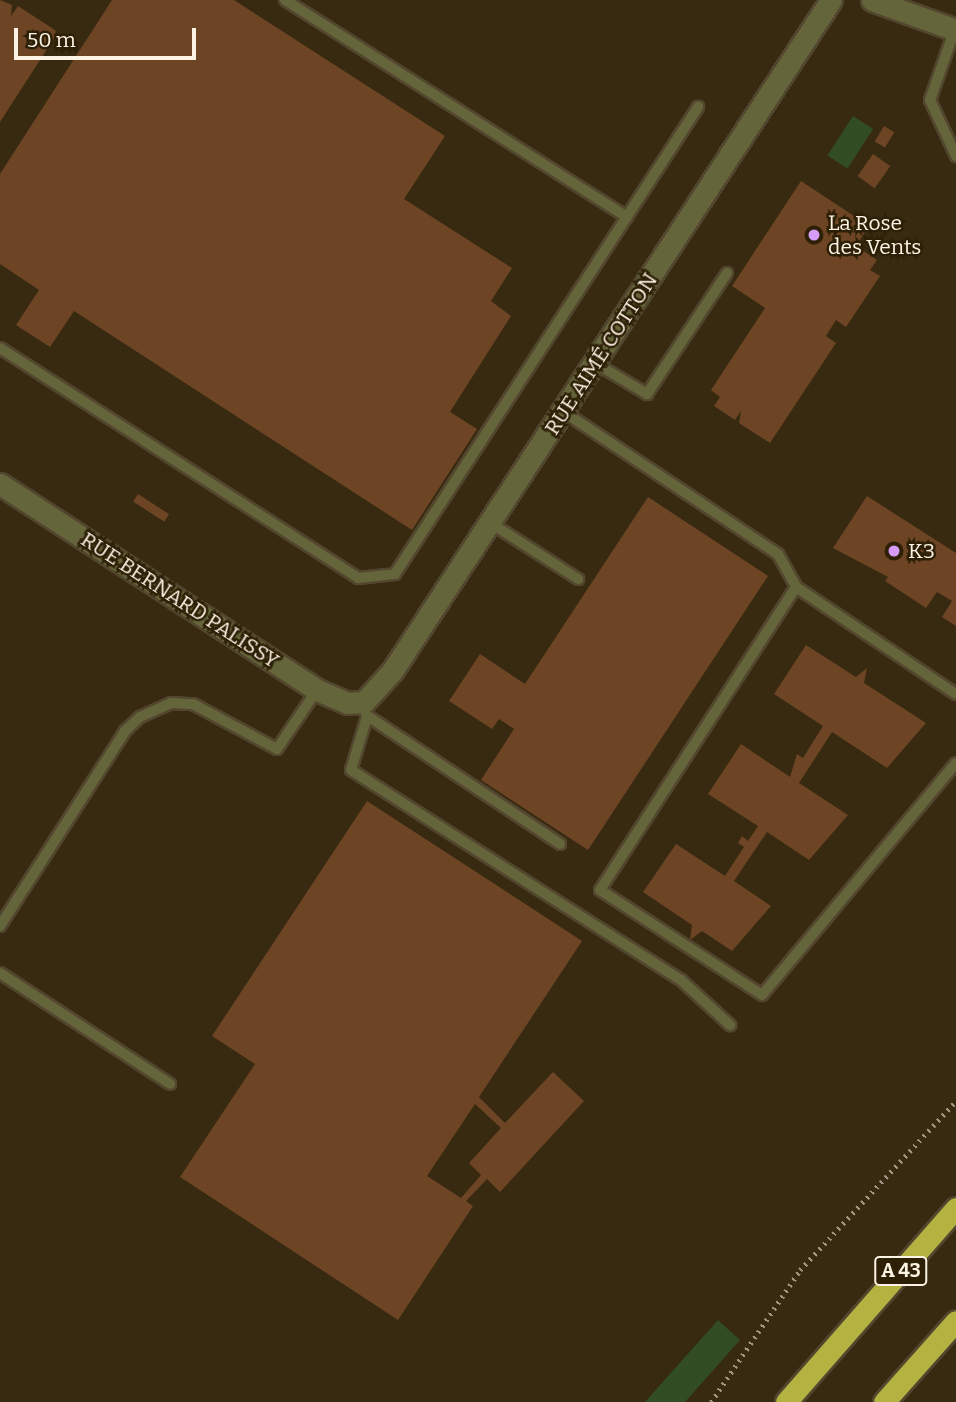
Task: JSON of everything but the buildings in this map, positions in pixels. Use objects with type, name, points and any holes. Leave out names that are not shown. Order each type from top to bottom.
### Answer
[{"type":"highway","name":"A 43","points":[[786,1402],[956,1208]]},
{"type":"highway","points":[[884,1402],[956,1321]]},
{"type":"street","name":"RUE AIMÉ COTTON","points":[[365,711],[564,412],[831,0]]},
{"type":"street","points":[[872,0],[956,29]]},
{"type":"street","name":"RUE BERNARD PALISSY","points":[[0,484],[317,690],[365,711]]},
{"type":"lane","points":[[285,0],[627,217]]},
{"type":"lane","points":[[956,29],[930,100],[956,156]]},
{"type":"lane","points":[[0,348],[358,578],[395,574],[698,107]]},
{"type":"lane","points":[[595,363],[648,394],[727,273]]},
{"type":"lane","points":[[564,412],[778,554],[796,587],[956,694]]},
{"type":"lane","points":[[489,522],[578,579]]},
{"type":"lane","points":[[796,587],[600,890],[762,995],[956,764]]},
{"type":"lane","points":[[0,926],[125,731],[141,718],[171,703],[193,704],[276,749],[317,690]]},
{"type":"lane","points":[[560,844],[365,711],[351,770],[681,980],[730,1024]]},
{"type":"lane","points":[[0,973],[170,1084]]},
{"type":"path","points":[[711,1402],[800,1270],[956,1101]]},
{"type":"shaded area","points":[[853,116],[873,129],[848,168],[827,155]]},
{"type":"shaded area","points":[[718,1320],[740,1340],[685,1402],[645,1402]]},
{"type":"place","name":"La Rose des Vents","points":[[814,235]]},
{"type":"place","name":"K3","points":[[894,551]]}]
